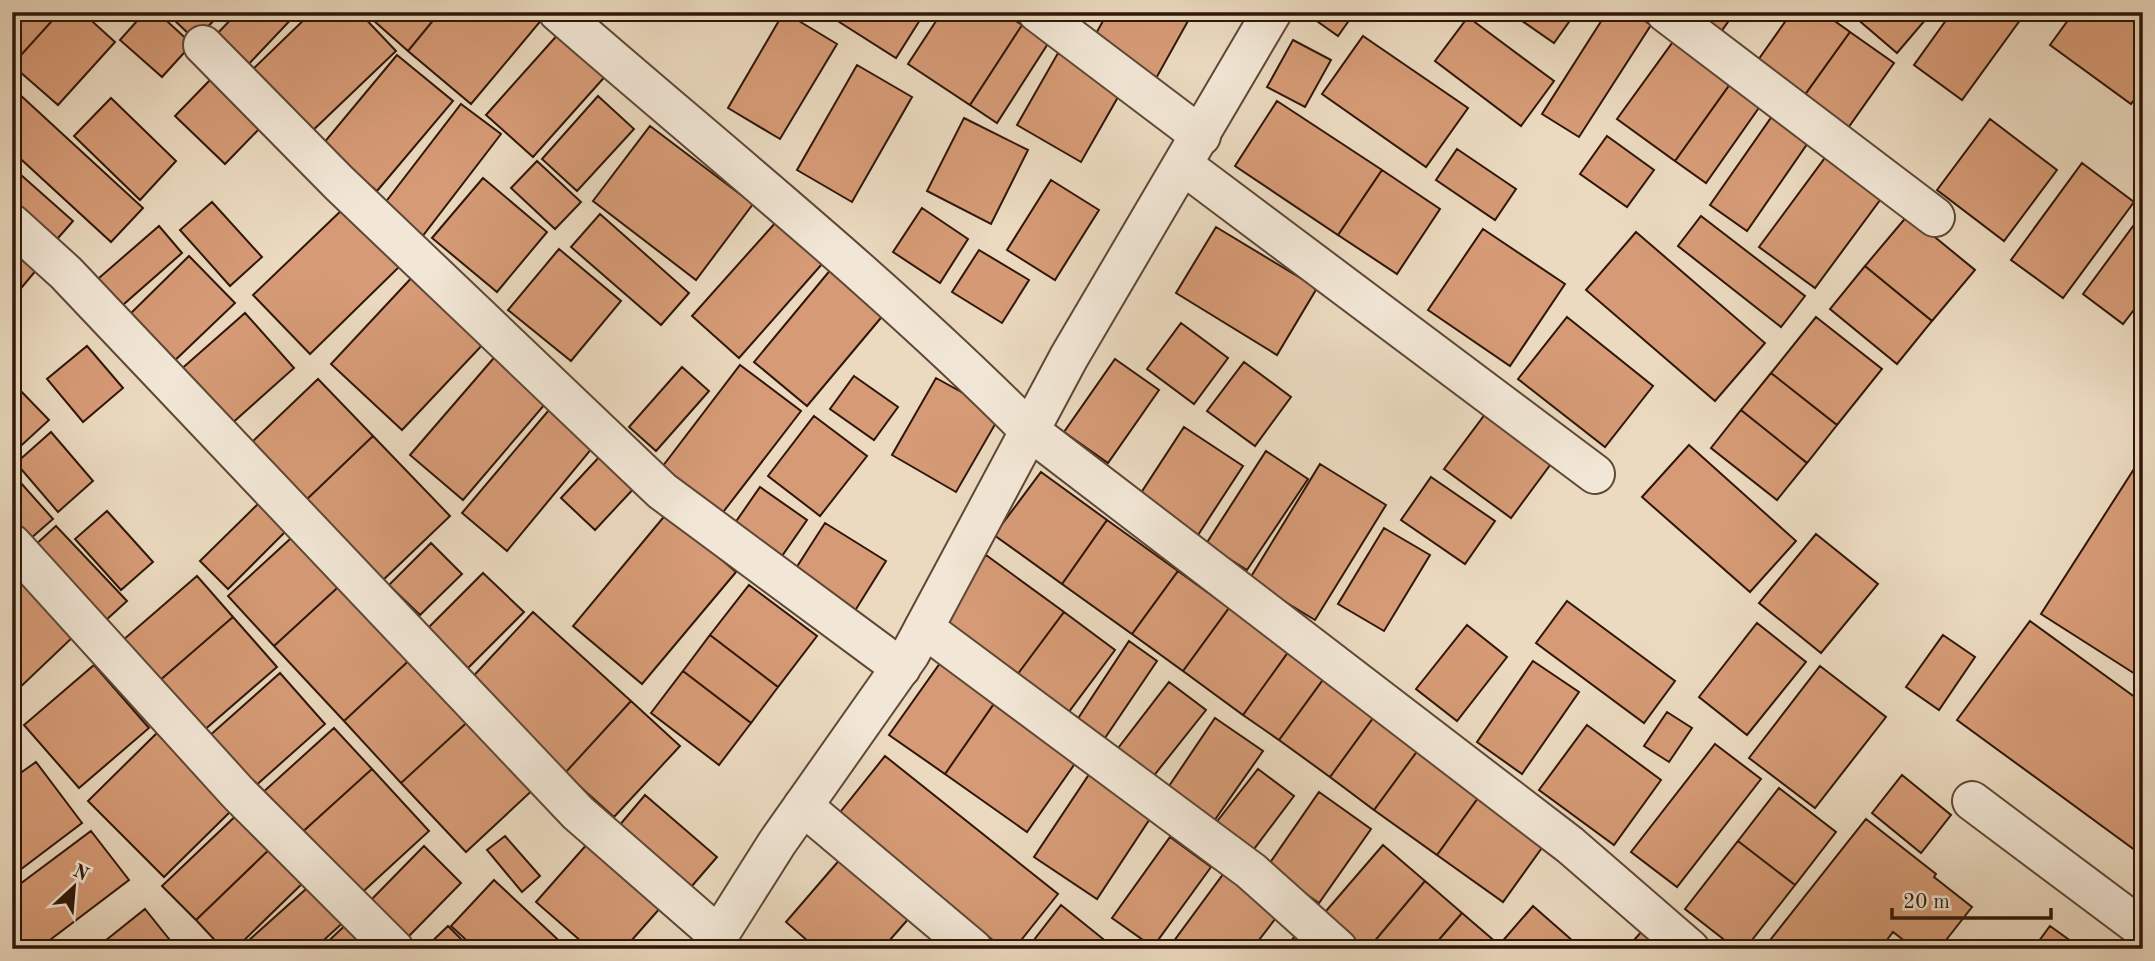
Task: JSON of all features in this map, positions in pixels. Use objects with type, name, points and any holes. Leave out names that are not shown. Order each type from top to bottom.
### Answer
[{"type":"street","points":[[558,12],[818,237],[985,386],[1030,431],[1570,845],[1690,949]]},
{"type":"street","points":[[1037,12],[1192,151],[1595,474]]},
{"type":"street","points":[[12,224],[66,273],[578,813],[715,942],[803,806],[901,668],[1069,357],[1272,12]]},
{"type":"street","points":[[1665,12],[1935,217]]},
{"type":"street","points":[[203,46],[338,183],[662,491],[901,668]]},
{"type":"street","points":[[12,544],[238,793],[394,949]]},
{"type":"street","points":[[924,628],[1251,871],[1338,949]]},
{"type":"street","points":[[1972,801],[2143,929]]},
{"type":"street","points":[[803,806],[973,949]]},
{"type":"building","points":[[12,12],[60,12],[12,65]]},
{"type":"building","points":[[60,12],[82,12],[115,42],[58,105],[12,65]]},
{"type":"building","points":[[145,12],[157,12],[192,44],[162,77],[120,40]]},
{"type":"building","points":[[166,12],[222,12],[195,40]]},
{"type":"building","points":[[238,12],[298,12],[245,68],[213,38]]},
{"type":"building","points":[[312,12],[359,12],[396,51],[308,135],[249,73]]},
{"type":"building","points":[[364,12],[440,12],[408,51]]},
{"type":"building","points":[[440,12],[538,12],[544,17],[471,104],[408,51]]},
{"type":"building","points":[[784,12],[837,44],[780,139],[728,108]]},
{"type":"building","points":[[837,12],[925,12],[896,58],[833,18]]},
{"type":"building","points":[[942,12],[1002,12],[1022,25],[970,105],[908,64]]},
{"type":"building","points":[[1108,12],[1193,12],[1154,82],[1089,46]]},
{"type":"building","points":[[1319,12],[1355,12],[1338,36],[1314,19]]},
{"type":"building","points":[[1509,12],[1576,12],[1554,43]]},
{"type":"building","points":[[1607,12],[1631,12],[1651,25],[1579,137],[1542,114]]},
{"type":"building","points":[[1685,12],[1735,12],[1718,36]]},
{"type":"building","points":[[1792,12],[1822,12],[1850,32],[1804,96],[1756,63]]},
{"type":"building","points":[[1849,12],[1932,12],[1897,53]]},
{"type":"building","points":[[1952,12],[2026,12],[1962,100],[1914,65]]},
{"type":"building","points":[[2074,12],[2143,12],[2143,88],[2131,104],[2050,45]]},
{"type":"building","points":[[1468,17],[1554,81],[1521,126],[1435,61]]},
{"type":"building","points":[[1022,25],[1049,42],[997,123],[970,105]]},
{"type":"building","points":[[561,31],[609,72],[533,157],[486,115]]},
{"type":"building","points":[[1850,32],[1894,63],[1848,128],[1804,96]]},
{"type":"building","points":[[1363,36],[1468,108],[1426,167],[1322,94]]},
{"type":"building","points":[[1675,39],[1733,80],[1675,161],[1617,119]]},
{"type":"building","points":[[1293,40],[1331,60],[1305,107],[1267,87]]},
{"type":"building","points":[[1058,53],[1122,90],[1081,162],[1017,125]]},
{"type":"building","points":[[397,55],[453,101],[377,191],[322,145]]},
{"type":"building","points":[[857,65],[912,97],[852,202],[797,170]]},
{"type":"building","points":[[211,79],[261,127],[225,164],[175,116]]},
{"type":"building","points":[[1733,80],[1763,102],[1706,183],[1675,161]]},
{"type":"building","points":[[18,93],[143,208],[111,242],[12,151],[12,99]]},
{"type":"building","points":[[598,96],[634,129],[577,191],[542,159]]},
{"type":"building","points":[[111,98],[176,161],[140,200],[74,136]]},
{"type":"building","points":[[1277,101],[1382,170],[1338,235],[1235,166]]},
{"type":"building","points":[[461,104],[501,134],[418,242],[378,212]]},
{"type":"building","points":[[1775,112],[1812,137],[1747,231],[1710,205]]},
{"type":"building","points":[[964,118],[1028,150],[991,224],[927,191]]},
{"type":"building","points":[[1990,119],[2057,170],[2004,241],[1937,190]]},
{"type":"building","points":[[650,126],[753,204],[696,280],[593,201]]},
{"type":"building","points":[[1607,136],[1654,170],[1627,207],[1580,174]]},
{"type":"building","points":[[1457,149],[1516,189],[1495,220],[1436,180]]},
{"type":"building","points":[[1830,151],[1886,192],[1815,288],[1759,247]]},
{"type":"building","points":[[537,161],[581,202],[555,229],[511,188]]},
{"type":"building","points":[[2082,163],[2134,202],[2063,298],[2011,260]]},
{"type":"building","points":[[12,167],[73,221],[51,246],[12,212]]},
{"type":"building","points":[[1382,170],[1440,209],[1397,274],[1338,235]]},
{"type":"building","points":[[483,178],[547,232],[497,292],[432,238]]},
{"type":"building","points":[[1051,180],[1099,210],[1055,280],[1007,250]]},
{"type":"building","points":[[212,202],[262,257],[230,286],[180,230]]},
{"type":"building","points":[[345,207],[401,265],[310,354],[253,295]]},
{"type":"building","points":[[922,208],[968,239],[940,283],[893,252]]},
{"type":"building","points":[[600,214],[689,293],[661,325],[571,247]]},
{"type":"building","points":[[2142,214],[2143,298],[2123,324],[2083,294]]},
{"type":"building","points":[[1908,215],[1975,270],[1932,321],[1865,266]]},
{"type":"building","points":[[1701,216],[1805,296],[1781,327],[1678,246]]},
{"type":"building","points":[[776,222],[822,264],[739,358],[692,316]]},
{"type":"building","points":[[159,226],[182,253],[116,311],[92,284]]},
{"type":"building","points":[[1216,227],[1317,288],[1277,355],[1176,293]]},
{"type":"building","points":[[1483,229],[1565,284],[1510,366],[1428,310]]},
{"type":"building","points":[[1636,232],[1765,343],[1715,401],[1586,290]]},
{"type":"building","points":[[12,236],[43,262],[12,299]]},
{"type":"building","points":[[559,249],[621,301],[571,361],[508,310]]},
{"type":"building","points":[[979,250],[1029,280],[1002,323],[952,292]]},
{"type":"building","points":[[189,256],[235,303],[169,366],[123,321]]},
{"type":"building","points":[[1865,266],[1932,321],[1897,364],[1830,309]]},
{"type":"building","points":[[832,268],[885,313],[807,406],[754,362]]},
{"type":"building","points":[[416,273],[487,340],[402,430],[331,364]]},
{"type":"building","points":[[245,313],[294,368],[220,434],[170,379]]},
{"type":"building","points":[[1567,317],[1653,386],[1605,447],[1518,379]]},
{"type":"building","points":[[1816,317],[1882,369],[1837,425],[1771,373]]},
{"type":"building","points":[[1181,323],[1228,358],[1194,404],[1147,369]]},
{"type":"building","points":[[87,346],[123,388],[83,422],[47,379]]},
{"type":"building","points":[[499,352],[551,397],[463,500],[410,455]]},
{"type":"building","points":[[1115,359],[1159,390],[1108,463],[1064,432]]},
{"type":"building","points":[[1244,362],[1291,397],[1255,446],[1207,411]]},
{"type":"building","points":[[740,365],[801,411],[717,520],[656,475]]},
{"type":"building","points":[[682,367],[709,391],[656,451],[629,427]]},
{"type":"building","points":[[1771,373],[1837,425],[1807,463],[1741,410]]},
{"type":"building","points":[[854,376],[898,407],[874,440],[830,409]]},
{"type":"building","points":[[936,378],[1001,414],[956,492],[892,455]]},
{"type":"building","points":[[318,379],[373,436],[304,502],[249,445]]},
{"type":"building","points":[[14,384],[49,420],[12,454],[12,386]]},
{"type":"building","points":[[554,404],[598,441],[507,551],[462,513]]},
{"type":"building","points":[[1492,405],[1559,453],[1511,518],[1444,469]]},
{"type":"building","points":[[1741,410],[1807,463],[1777,500],[1711,448]]},
{"type":"building","points":[[814,416],[867,456],[820,516],[768,476]]},
{"type":"building","points":[[1184,427],[1243,466],[1196,538],[1137,499]]},
{"type":"building","points":[[51,432],[93,481],[58,512],[16,463]]},
{"type":"building","points":[[373,436],[450,516],[381,582],[304,502]]},
{"type":"building","points":[[1689,445],[1796,541],[1750,592],[1642,497]]},
{"type":"building","points":[[1266,451],[1308,479],[1247,570],[1206,544]]},
{"type":"building","points":[[602,454],[637,485],[595,530],[561,498]]},
{"type":"building","points":[[2143,455],[2143,679],[2041,614]]},
{"type":"building","points":[[1320,464],[1386,505],[1315,620],[1249,580]]},
{"type":"building","points":[[1041,472],[1107,520],[1062,584],[994,535]]},
{"type":"building","points":[[12,473],[53,519],[30,539],[12,520]]},
{"type":"building","points":[[1431,477],[1495,521],[1465,564],[1401,520]]},
{"type":"building","points":[[760,487],[807,520],[775,566],[728,533]]},
{"type":"building","points":[[262,500],[290,527],[228,589],[200,561]]},
{"type":"building","points":[[107,511],[153,562],[121,590],[75,539]]},
{"type":"building","points":[[667,513],[736,572],[642,684],[573,626]]},
{"type":"building","points":[[1107,520],[1178,571],[1132,634],[1062,584]]},
{"type":"building","points":[[825,523],[886,561],[853,614],[791,576]]},
{"type":"building","points":[[56,526],[127,601],[105,621],[34,546]]},
{"type":"building","points":[[1384,528],[1430,555],[1384,631],[1338,604]]},
{"type":"building","points":[[301,529],[347,579],[274,646],[228,596]]},
{"type":"building","points":[[1816,534],[1878,584],[1821,653],[1759,603]]},
{"type":"building","points":[[431,543],[462,574],[420,615],[389,585]]},
{"type":"building","points":[[986,555],[1064,612],[1014,679],[937,622]]},
{"type":"building","points":[[12,566],[76,634],[12,695]]},
{"type":"building","points":[[1178,571],[1229,608],[1183,671],[1132,634]]},
{"type":"building","points":[[483,573],[524,612],[468,668],[428,628]]},
{"type":"building","points":[[197,576],[233,617],[151,688],[115,647]]},
{"type":"building","points":[[347,579],[416,654],[344,721],[274,646]]},
{"type":"building","points":[[749,585],[817,636],[778,687],[710,635]]},
{"type":"building","points":[[1567,601],[1675,681],[1644,723],[1536,643]]},
{"type":"building","points":[[1229,608],[1289,651],[1243,715],[1183,671]]},
{"type":"building","points":[[533,612],[631,701],[565,773],[466,684]]},
{"type":"building","points":[[1064,612],[1115,650],[1065,717],[1014,679]]},
{"type":"building","points":[[233,617],[277,667],[195,738],[151,688]]},
{"type":"building","points":[[2030,621],[2143,703],[2143,856],[1957,720]]},
{"type":"building","points":[[1757,623],[1806,662],[1747,735],[1699,697]]},
{"type":"building","points":[[1467,625],[1507,657],[1457,721],[1416,689]]},
{"type":"building","points":[[710,635],[778,687],[751,723],[683,671]]},
{"type":"building","points":[[1943,635],[1975,657],[1939,710],[1906,687]]},
{"type":"building","points":[[1129,641],[1157,661],[1105,738],[1077,720]]},
{"type":"building","points":[[1289,651],[1325,677],[1279,740],[1243,715]]},
{"type":"building","points":[[416,654],[474,716],[401,783],[344,721]]},
{"type":"building","points":[[943,659],[998,698],[945,774],[889,735]]},
{"type":"building","points":[[1533,661],[1579,692],[1522,774],[1477,742]]},
{"type":"building","points":[[94,665],[149,728],[79,788],[24,725]]},
{"type":"building","points":[[1820,666],[1886,717],[1815,808],[1749,758]]},
{"type":"building","points":[[683,671],[751,723],[719,765],[651,713]]},
{"type":"building","points":[[280,673],[325,724],[253,788],[208,737]]},
{"type":"building","points":[[1325,677],[1376,714],[1330,777],[1279,740]]},
{"type":"building","points":[[1169,682],[1206,710],[1148,783],[1112,756]]},
{"type":"building","points":[[998,698],[1081,755],[1027,832],[945,774]]},
{"type":"building","points":[[631,701],[680,746],[614,817],[565,773]]},
{"type":"building","points":[[1667,712],[1692,728],[1669,762],[1644,746]]},
{"type":"building","points":[[1376,714],[1421,746],[1374,810],[1330,777]]},
{"type":"building","points":[[474,716],[538,785],[466,852],[401,783]]},
{"type":"building","points":[[1215,718],[1263,751],[1214,821],[1167,789]]},
{"type":"building","points":[[1587,725],[1661,780],[1614,845],[1539,790]]},
{"type":"building","points":[[334,728],[372,769],[299,835],[261,794]]},
{"type":"building","points":[[161,729],[237,805],[164,877],[88,801]]},
{"type":"building","points":[[1715,744],[1761,779],[1677,887],[1631,852]]},
{"type":"building","points":[[1421,746],[1483,791],[1437,855],[1374,810]]},
{"type":"building","points":[[885,756],[1058,894],[1014,949],[1004,949],[837,816]]},
{"type":"building","points":[[36,762],[82,823],[12,876],[12,779]]},
{"type":"building","points":[[1094,767],[1157,808],[1097,899],[1034,857]]},
{"type":"building","points":[[372,769],[429,831],[356,898],[299,835]]},
{"type":"building","points":[[1258,769],[1294,796],[1245,861],[1208,833]]},
{"type":"building","points":[[1902,775],[1951,815],[1921,853],[1872,813]]},
{"type":"building","points":[[1779,788],[1836,832],[1795,885],[1738,841]]},
{"type":"building","points":[[1483,791],[1549,838],[1503,902],[1437,855]]},
{"type":"building","points":[[1319,792],[1371,829],[1319,903],[1267,867]]},
{"type":"building","points":[[645,795],[717,857],[685,894],[613,833]]},
{"type":"building","points":[[243,809],[276,843],[196,920],[162,886]]},
{"type":"building","points":[[1866,819],[1936,874],[1934,877],[1972,907],[1939,949],[1915,949],[1893,932],[1880,949],[1763,949]]},
{"type":"building","points":[[91,831],[129,880],[38,949],[12,949],[12,890]]},
{"type":"building","points":[[505,836],[540,876],[522,892],[487,850]]},
{"type":"building","points":[[1170,837],[1211,867],[1153,947],[1112,918]]},
{"type":"building","points":[[1738,841],[1795,885],[1745,949],[1736,949],[1685,909]]},
{"type":"building","points":[[276,843],[309,877],[235,949],[223,949],[196,920]]},
{"type":"building","points":[[588,843],[661,907],[624,949],[590,949],[536,902]]},
{"type":"building","points":[[1383,845],[1425,881],[1368,949],[1355,949],[1320,918]]},
{"type":"building","points":[[424,846],[461,883],[408,937],[370,901]]},
{"type":"building","points":[[842,857],[910,917],[882,949],[817,949],[786,922]]},
{"type":"building","points":[[1224,873],[1279,914],[1252,949],[1168,949]]},
{"type":"building","points":[[494,880],[568,949],[476,949],[451,926]]},
{"type":"building","points":[[315,881],[348,918],[314,949],[239,949]]},
{"type":"building","points":[[1425,881],[1462,913],[1431,949],[1368,949]]},
{"type":"building","points":[[1061,905],[1113,947],[1112,949],[1027,949]]},
{"type":"building","points":[[1533,906],[1582,949],[1505,949],[1500,944]]},
{"type":"building","points":[[145,909],[177,949],[95,949]]},
{"type":"building","points":[[1462,913],[1497,943],[1492,949],[1431,949]]},
{"type":"building","points":[[353,918],[382,949],[320,949]]},
{"type":"building","points":[[1651,921],[1682,949],[1626,949]]},
{"type":"building","points":[[448,926],[471,949],[424,949]]},
{"type":"building","points":[[2050,926],[2082,949],[2033,949]]},
{"type":"building","points":[[1295,936],[1311,949],[1285,949]]}]
